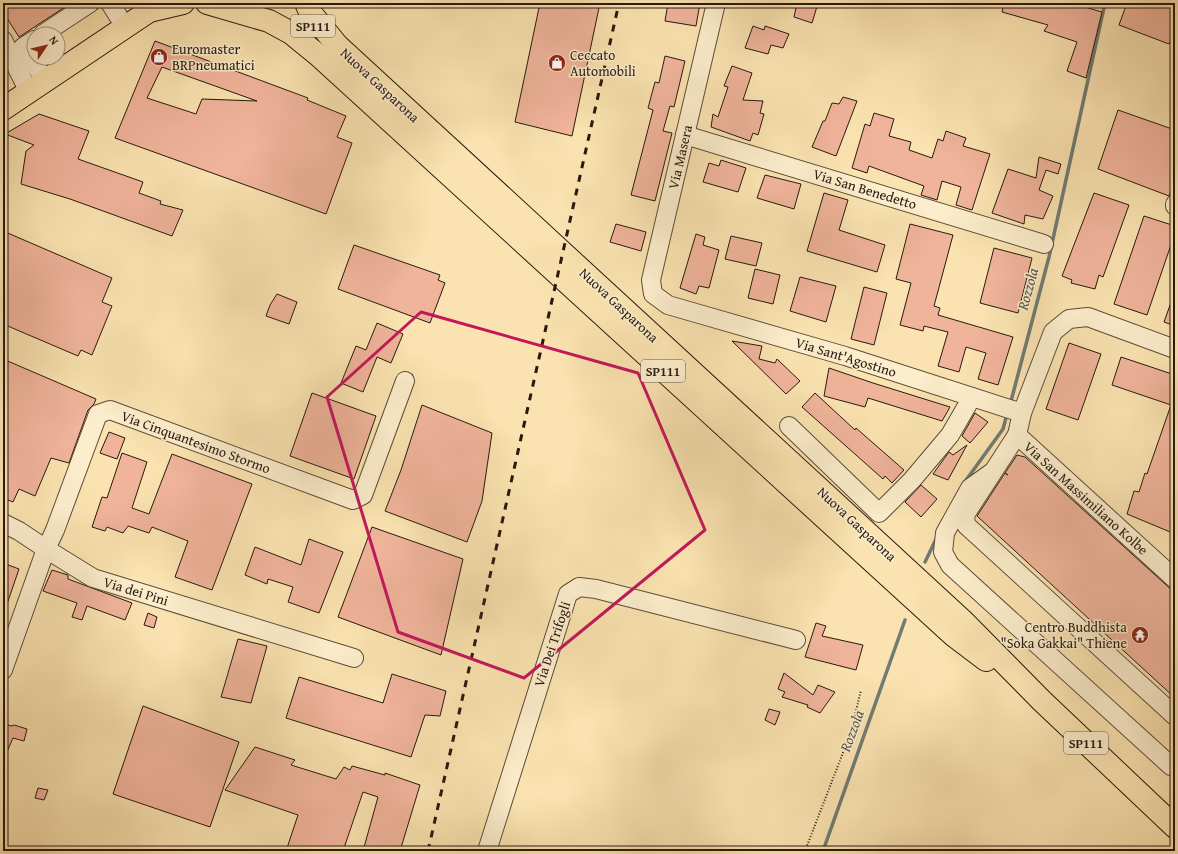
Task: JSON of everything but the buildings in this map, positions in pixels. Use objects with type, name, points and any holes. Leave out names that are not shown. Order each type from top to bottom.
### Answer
[{"type":"main road","points":[[3,109],[155,7],[183,3]]},
{"type":"main road","name":"Nuova Gasparona","points":[[208,3],[268,20],[291,33],[318,55],[953,635],[1042,701]]},
{"type":"main road","name":"SP111","points":[[294,3],[304,18],[337,45]]},
{"type":"main road","name":"Nuova Gasparona","points":[[306,3],[310,12],[337,45],[962,620],[1042,701],[1175,827]]},
{"type":"street","points":[[55,26],[90,3]]},
{"type":"street","points":[[110,3],[125,27]]},
{"type":"street","name":"Via Masera","points":[[668,305],[653,294],[651,280],[716,3]]},
{"type":"street","points":[[3,41],[8,61],[37,86]]},
{"type":"street","points":[[26,45],[23,47],[26,55]]},
{"type":"street","points":[[30,66],[37,86]]},
{"type":"street","name":"Via San Benedetto","points":[[685,135],[1044,244]]},
{"type":"street","name":"Via Sant'Agostino","points":[[668,305],[845,356],[1012,410]]},
{"type":"street","name":"Via San Massimiliano Kolbe","points":[[1175,350],[1088,317],[1069,319],[1053,332],[1012,410],[1017,435],[1175,578]]},
{"type":"street","name":"Via Cinquantesimo Stormo","points":[[46,549],[55,530],[98,414],[110,410],[353,500],[363,495],[405,380]]},
{"type":"street","points":[[789,426],[879,513],[912,480],[950,435],[972,396]]},
{"type":"street","points":[[1017,435],[990,473],[965,515],[966,525],[1175,716]]},
{"type":"street","points":[[990,473],[970,488],[945,533],[943,552],[950,565],[1171,766],[1175,762]]},
{"type":"street","points":[[3,523],[19,531],[46,549],[3,670]]},
{"type":"street","name":"Via dei Pini","points":[[46,549],[93,578],[354,658]]},
{"type":"street","name":"Via Dei Trifogli","points":[[487,851],[568,594],[579,586],[796,640]]},
{"type":"street","points":[[1131,786],[1175,814]]},
{"type":"path","points":[[805,851],[851,732],[861,690]]},
{"type":"highlighted area","points":[[421,312],[638,373],[705,530],[524,678],[398,632],[327,397]]},
{"type":"waterway","name":"Rozzola","points":[[1010,405],[1049,257],[1105,3]]},
{"type":"waterway","name":"Rozzola","points":[[964,483],[1003,429],[1007,414]]},
{"type":"waterway","name":"Rozzola","points":[[925,562],[937,537]]},
{"type":"waterway","name":"Rozzola","points":[[823,851],[905,620]]},
{"type":"railway","points":[[428,851],[619,3]]},
{"type":"place","name":"Euromaster BRPneumatici","points":[[159,57]]},
{"type":"place","name":"Ceccato Automobili","points":[[557,63]]},
{"type":"place","name":"Centro Buddhista \"Soka Gakkai\" Thiene","points":[[1140,635]]}]
